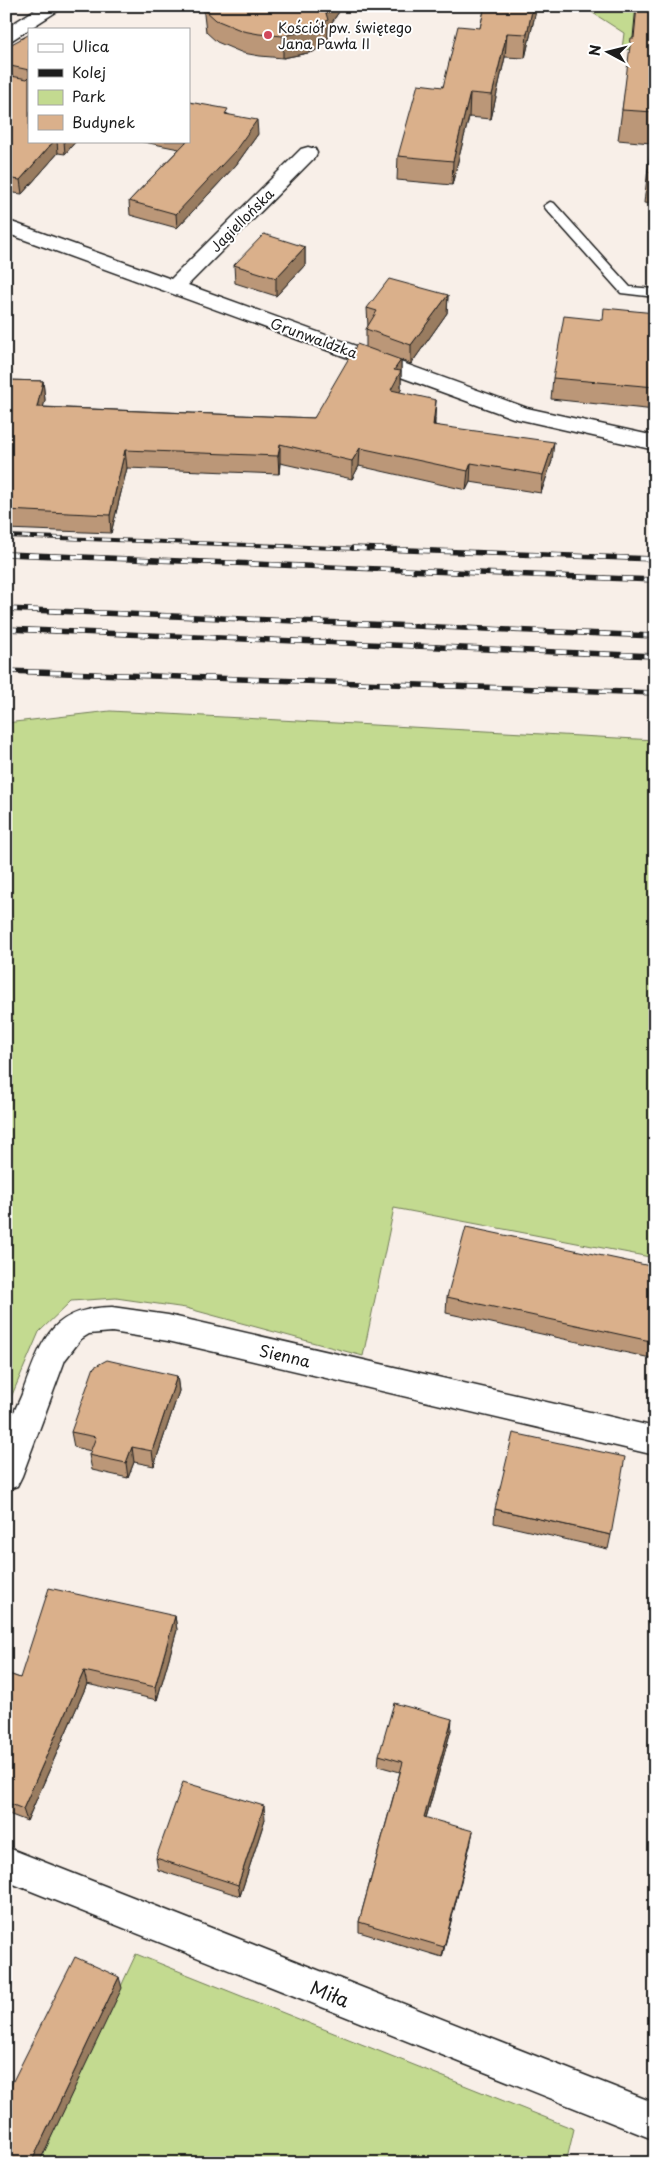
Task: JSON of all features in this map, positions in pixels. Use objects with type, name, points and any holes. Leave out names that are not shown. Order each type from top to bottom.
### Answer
[{"type":"street","points":[[6,36],[53,6]]},
{"type":"street","name":"Jagiellońska","points":[[174,287],[308,153]]},
{"type":"street","name":"Grunwaldzka","points":[[6,226],[521,413],[655,443]]},
{"type":"street","name":"Sienna","points":[[6,1476],[52,1354],[62,1340],[77,1326],[94,1320],[112,1319],[168,1328],[655,1441]]},
{"type":"street","name":"Miła","points":[[6,1864],[655,2122]]},
{"type":"lane","points":[[550,206],[626,290],[655,293]]},
{"type":"green space","points":[[582,6],[655,6],[655,52],[622,49],[624,33]]},
{"type":"green space","points":[[110,711],[655,740],[655,1258],[394,1208],[363,1356],[186,1308],[116,1298],[71,1301],[39,1332],[6,1409],[6,723]]},
{"type":"green space","points":[[136,1954],[574,2129],[566,2163],[39,2163]]},
{"type":"building","points":[[205,6],[328,6],[325,10],[328,20],[312,30],[283,36],[259,34],[243,31],[216,20],[205,10]]},
{"type":"building","points":[[485,6],[533,6],[527,34],[507,33],[492,95],[470,93],[453,161],[398,156],[418,84],[443,87],[458,26],[480,28]]},
{"type":"building","points":[[637,6],[655,6],[655,173],[648,172],[654,112],[622,110],[631,38],[634,38]]},
{"type":"building","points":[[28,35],[28,70],[6,65],[6,47]]},
{"type":"building","points":[[6,75],[28,78],[28,142],[53,142],[20,180],[6,178]]},
{"type":"building","points":[[190,102],[228,109],[225,114],[257,120],[235,151],[176,214],[129,201],[186,142],[190,142]]},
{"type":"building","points":[[264,234],[305,247],[276,278],[234,265]]},
{"type":"building","points":[[389,279],[448,295],[411,345],[366,329],[377,311],[367,308]]},
{"type":"building","points":[[604,308],[655,313],[655,387],[553,378],[564,316],[603,320]]},
{"type":"building","points":[[357,344],[401,360],[394,370],[401,371],[391,390],[436,400],[433,425],[554,442],[543,475],[471,463],[468,471],[360,448],[352,461],[280,444],[278,456],[125,450],[110,515],[6,510],[6,380],[43,381],[37,407],[314,418]]},
{"type":"building","points":[[466,1227],[655,1267],[655,1342],[447,1297]]},
{"type":"building","points":[[107,1360],[177,1376],[152,1451],[132,1447],[126,1463],[89,1455],[96,1437],[71,1432],[94,1367]]},
{"type":"building","points":[[513,1433],[625,1457],[611,1535],[495,1509]]},
{"type":"building","points":[[49,1588],[175,1616],[155,1687],[84,1671],[23,1809],[6,1802],[6,1673],[20,1678]]},
{"type":"building","points":[[394,1703],[452,1719],[424,1817],[473,1831],[444,1947],[359,1922],[403,1762],[379,1755]]},
{"type":"building","points":[[183,1782],[264,1806],[238,1885],[156,1858]]},
{"type":"building","points":[[75,1957],[119,1977],[31,2163],[12,2163],[6,2160],[6,2095]]},
{"type":"railway","points":[[6,536],[388,550]]},
{"type":"railway","points":[[353,548],[655,559]]},
{"type":"railway","points":[[6,554],[655,580]]},
{"type":"railway","points":[[6,609],[655,636]]},
{"type":"railway","points":[[6,629],[655,656]]},
{"type":"railway","points":[[6,671],[655,693]]},
{"type":"place","name":"Kościół pw. świętego Jana Pawła II","points":[[268,35]]}]
